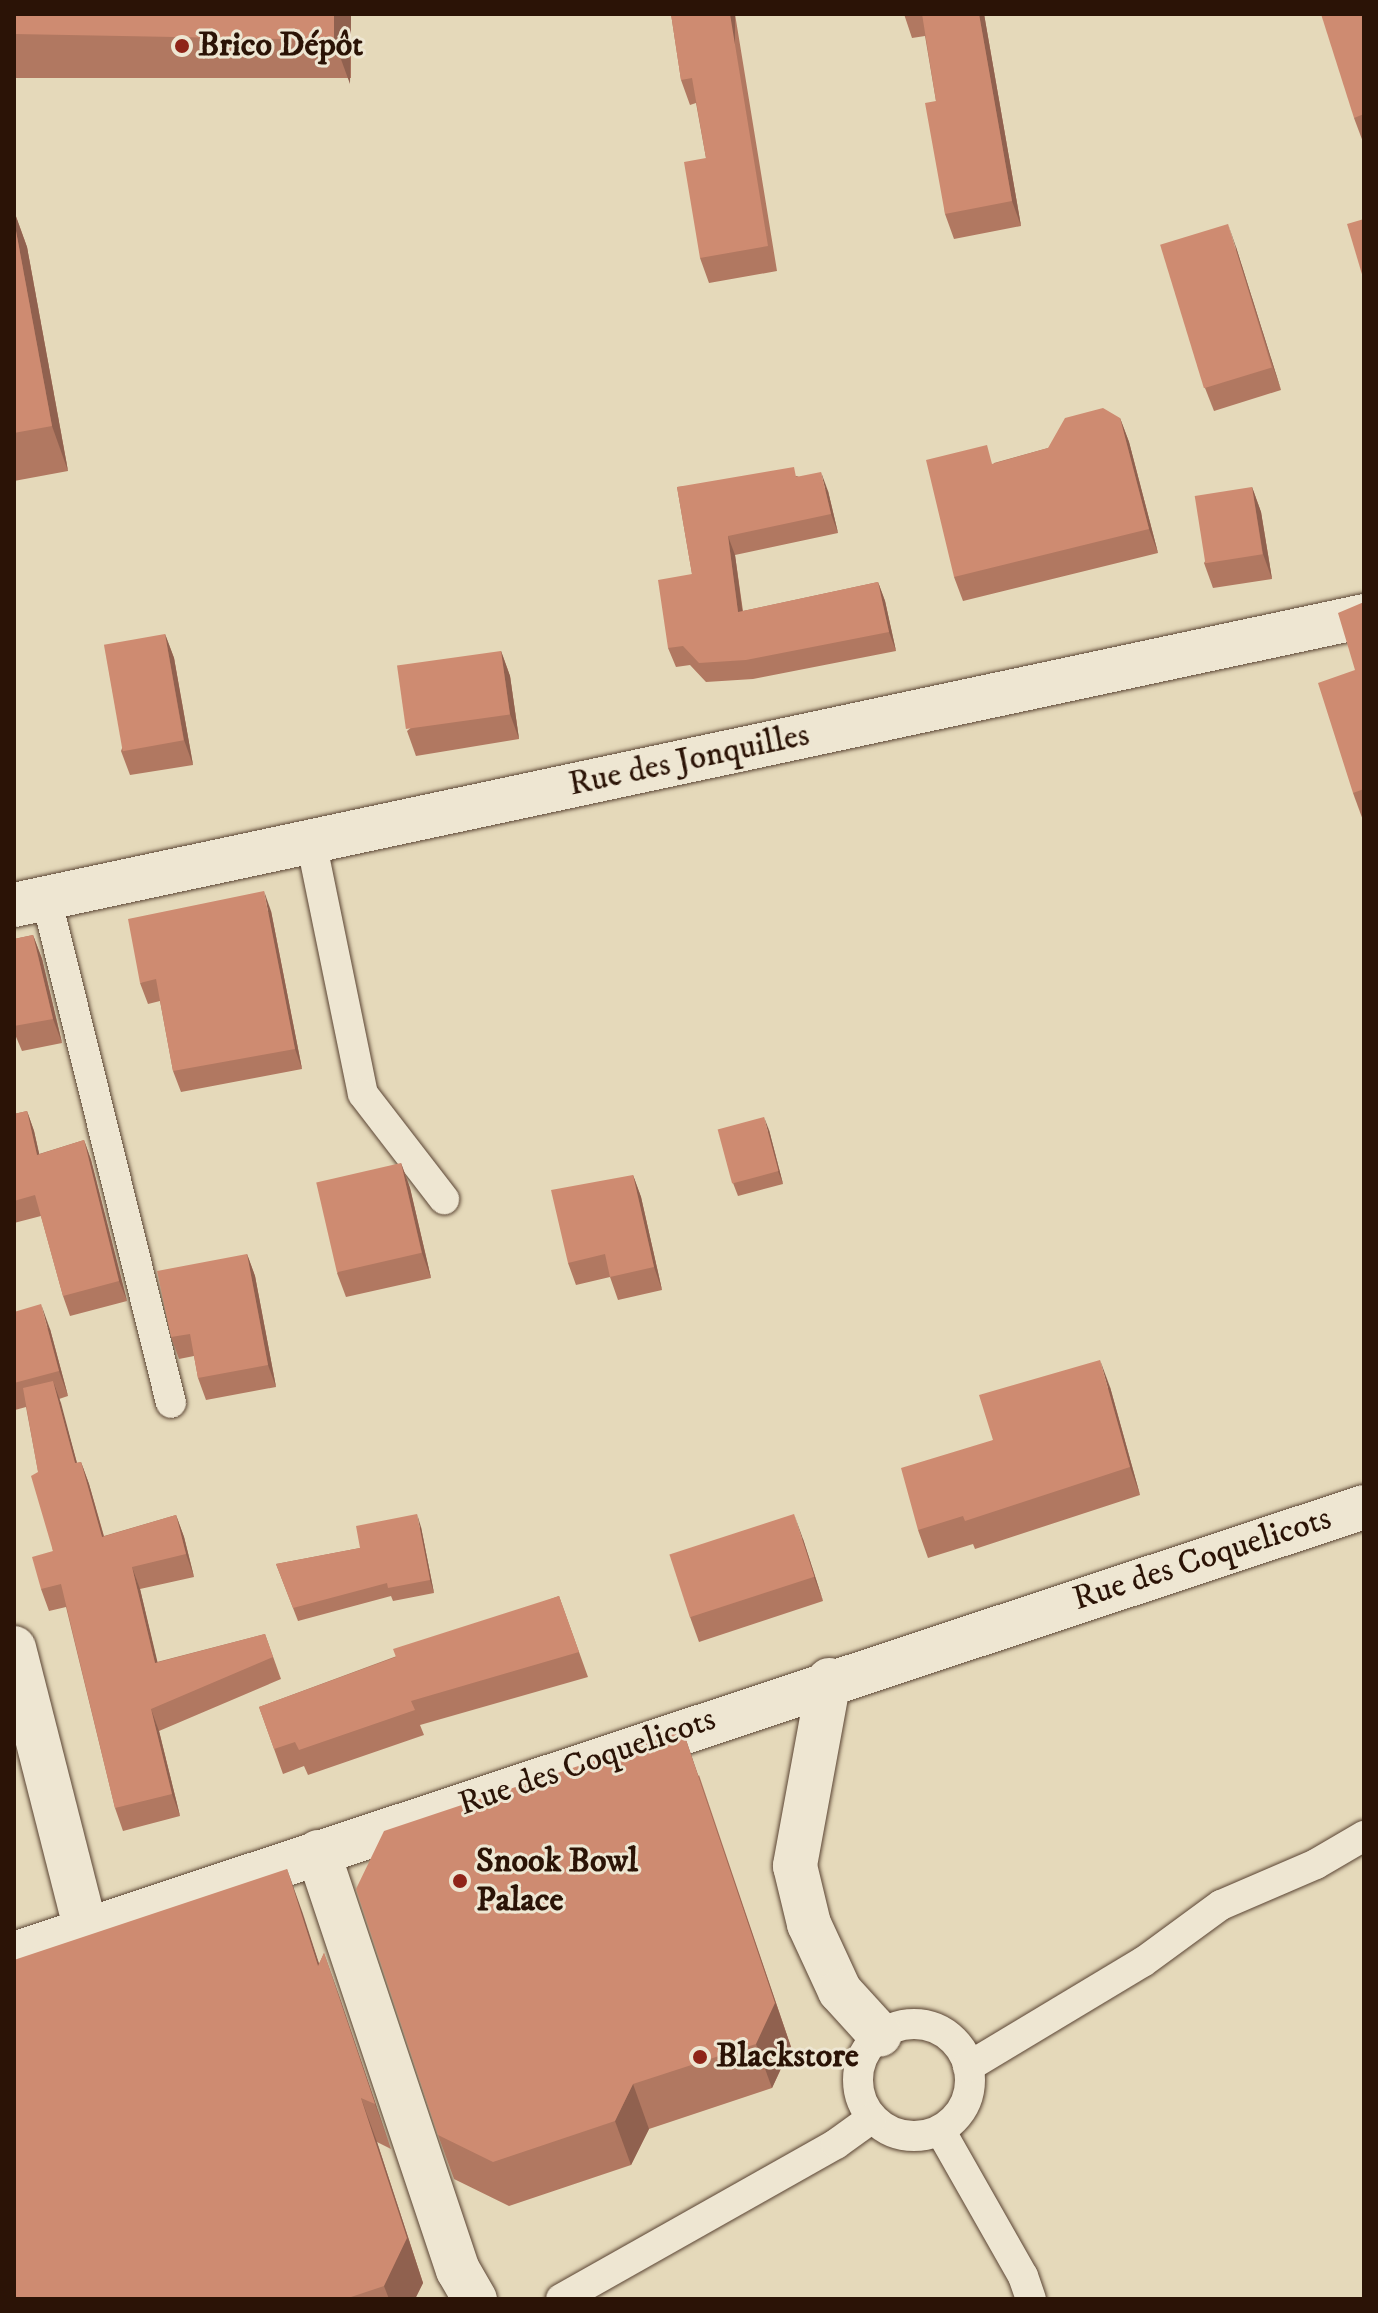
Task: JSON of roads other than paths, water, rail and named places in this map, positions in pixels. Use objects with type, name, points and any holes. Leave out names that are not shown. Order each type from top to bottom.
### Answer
[{"type":"street","name":"Rue des Jonquilles","points":[[30,901],[1364,616]]},
{"type":"street","name":"Rue des Coquelicots","points":[[14,1954],[829,1680],[1364,1507]]},
{"type":"street","points":[[14,1648],[86,1930]]},
{"type":"street","points":[[829,1680],[795,1866],[809,1924],[840,1991],[880,2035]]},
{"type":"street","points":[[318,1852],[458,2270],[475,2299]]},
{"type":"lane","points":[[311,841],[363,1094],[444,1199]]},
{"type":"lane","points":[[30,901],[171,1403]]},
{"type":"lane","points":[[968,2067],[1143,1962],[1221,1905],[1316,1864],[1364,1836]]},
{"type":"lane","points":[[914,2024],[932,2027],[961,2049],[968,2067],[965,2103],[940,2130],[904,2136],[872,2118],[860,2094],[859,2066],[880,2035],[914,2024]]},
{"type":"lane","points":[[561,2299],[836,2144],[872,2118]]},
{"type":"lane","points":[[940,2130],[1023,2276],[1031,2299]]},
{"type":"place","name":"Brico Dépôt","points":[[182,46]]},
{"type":"place","name":"Snook Bowl Palace","points":[[460,1881]]},
{"type":"place","name":"Blackstore","points":[[700,2057]]}]
